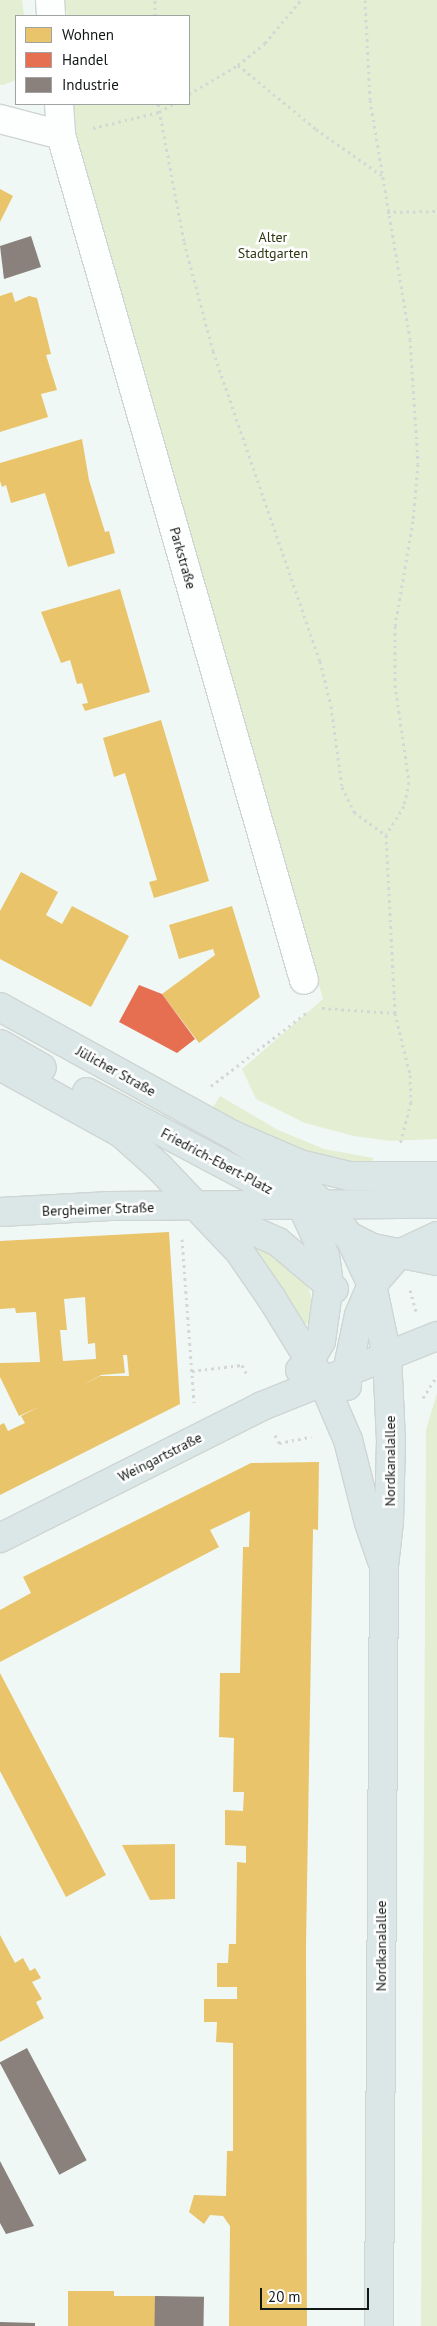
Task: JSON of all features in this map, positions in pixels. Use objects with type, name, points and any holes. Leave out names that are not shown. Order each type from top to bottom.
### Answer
[{"type":"main road","name":"Jülicher Straße","points":[[0,1006],[233,1135]]},
{"type":"main road","name":"Friedrich-Ebert-Platz","points":[[0,1044],[132,1117],[313,1205]]},
{"type":"main road","name":"Nordkanalallee","points":[[0,1066],[121,1133],[239,1251],[327,1371],[348,1440],[369,1522],[384,1566]]},
{"type":"main road","name":"Friedrich-Ebert-Platz","points":[[233,1135],[278,1164],[313,1205],[349,1236],[372,1285],[386,1351]]},
{"type":"main road","points":[[233,1135],[300,1164],[349,1176],[437,1176]]},
{"type":"main road","name":"Friedrich-Ebert-Platz","points":[[196,1207],[437,1204]]},
{"type":"main road","name":"Friedrich-Ebert-Platz","points":[[313,1205],[325,1256],[329,1284],[326,1323],[327,1371]]},
{"type":"main road","name":"Bergheimer Straße","points":[[0,1212],[110,1206],[196,1207]]},
{"type":"main road","points":[[196,1207],[243,1224],[278,1242],[329,1284],[359,1315],[386,1351]]},
{"type":"main road","points":[[349,1236],[400,1254],[437,1261]]},
{"type":"main road","points":[[327,1371],[359,1315],[372,1285],[400,1254],[437,1236]]},
{"type":"main road","points":[[327,1371],[437,1336]]},
{"type":"main road","name":"Nordkanalallee","points":[[379,2326],[384,1566],[389,1522],[391,1440],[386,1351]]},
{"type":"main road","name":"Weingartstraße","points":[[0,1538],[256,1395],[327,1371]]},
{"type":"street","points":[[50,0],[51,15]]},
{"type":"street","name":"Parkstraße","points":[[59,105],[61,135],[304,980]]},
{"type":"street","points":[[0,119],[61,135]]},
{"type":"path","points":[[155,0],[155,15]]},
{"type":"path","points":[[190,93],[238,65],[265,42],[301,0]]},
{"type":"path","points":[[365,0],[370,100],[381,176],[410,340],[418,464],[413,521],[395,626],[396,685],[409,782],[404,806],[386,835],[395,1013],[410,1075],[412,1102],[397,1154]]},
{"type":"path","points":[[238,65],[316,129],[381,176]]},
{"type":"path","points":[[158,105],[184,242],[213,351],[320,661],[331,706],[342,787],[354,812],[386,835]]},
{"type":"path","points":[[61,135],[158,112],[171,105]]},
{"type":"path","points":[[387,212],[437,211]]},
{"type":"path","points":[[211,1086],[314,1007],[395,1013]]},
{"type":"path","points":[[203,1084],[219,1090]]},
{"type":"path","points":[[181,1234],[195,1413]]},
{"type":"path","points":[[192,1371],[242,1365],[256,1395]]},
{"type":"green space","points":[[0,0],[22,0],[24,15],[15,15],[15,80],[0,85]]},
{"type":"green space","name":"Alter Stadtgarten","points":[[65,0],[437,0],[437,1139],[391,1141],[354,1136],[305,1123],[256,1099],[242,1069],[323,999],[79,164],[74,105],[190,105],[190,15],[67,15]]},
{"type":"green space","points":[[220,1096],[278,1130],[324,1149],[373,1158],[372,1169],[303,1152],[267,1137],[213,1107]]},
{"type":"green space","points":[[254,1246],[289,1264],[306,1281],[314,1305],[309,1323],[302,1324],[250,1254]]},
{"type":"green space","points":[[437,1393],[437,2326],[421,2326],[426,1430]]},
{"type":"building: Wohnen","points":[[0,189],[13,196],[0,222]]},
{"type":"building: Wohnen","points":[[12,292],[15,302],[29,296],[37,298],[51,354],[46,355],[57,390],[41,394],[48,417],[0,432],[0,296]]},
{"type":"building: Wohnen","points":[[82,439],[89,480],[105,532],[109,531],[115,553],[68,567],[45,493],[11,503],[6,485],[2,487],[0,481],[0,463]]},
{"type":"building: Wohnen","points":[[120,589],[150,692],[85,711],[82,704],[88,703],[82,683],[77,684],[70,660],[61,663],[41,612]]},
{"type":"building: Wohnen","points":[[161,720],[209,881],[154,898],[149,882],[157,880],[125,773],[114,777],[103,738]]},
{"type":"building: Wohnen","points":[[21,872],[58,892],[46,915],[62,924],[72,906],[129,936],[91,1007],[0,959],[0,911]]},
{"type":"building: Wohnen","points":[[232,906],[260,997],[199,1043],[162,994],[215,955],[213,949],[179,959],[169,925]]},
{"type":"building: Wohnen","points":[[169,1232],[180,1404],[0,1495],[0,1425],[4,1423],[8,1431],[25,1423],[21,1416],[39,1407],[19,1416],[0,1377],[0,1363],[40,1362],[36,1312],[16,1313],[15,1308],[0,1309],[0,1241]],"holes":[[[85,1297],[88,1344],[95,1343],[96,1359],[63,1361],[60,1330],[67,1330],[64,1299]],[[123,1355],[127,1355],[129,1376],[100,1376],[81,1386],[101,1375],[125,1373]]]},
{"type":"building: Wohnen","points":[[319,1462],[318,1530],[313,1529],[306,1946],[307,2326],[229,2326],[230,2226],[223,2216],[210,2215],[204,2224],[189,2212],[194,2195],[226,2196],[227,2151],[233,2151],[233,2043],[216,2042],[217,2022],[204,2022],[204,1999],[237,1999],[237,1987],[217,1987],[217,1963],[228,1963],[229,1944],[236,1944],[237,1862],[246,1863],[246,1846],[225,1845],[225,1810],[243,1811],[244,1792],[233,1792],[234,1738],[219,1737],[220,1673],[240,1673],[243,1547],[249,1547],[250,1511],[210,1530],[219,1547],[0,1662],[0,1610],[31,1593],[23,1577],[251,1463]]},
{"type":"building: Wohnen","points":[[0,1673],[106,1875],[66,1897],[0,1771]]},
{"type":"building: Wohnen","points":[[175,1844],[175,1899],[150,1900],[122,1845]]},
{"type":"building: Wohnen","points":[[0,1935],[15,1963],[23,1958],[30,1971],[35,1968],[41,1978],[32,1982],[42,1999],[36,2002],[44,2018],[0,2042]]},
{"type":"building: Wohnen","points":[[68,2291],[114,2291],[114,2296],[155,2296],[158,2326],[68,2326]]},
{"type":"building: Handel","points":[[139,985],[162,994],[195,1039],[177,1053],[119,1022]]},
{"type":"building: Industrie","points":[[31,236],[41,267],[4,279],[0,246]]},
{"type":"building: Industrie","points":[[27,2048],[87,2160],[59,2175],[0,2063]]},
{"type":"building: Industrie","points":[[0,2161],[34,2226],[6,2234],[0,2223]]},
{"type":"building: Industrie","points":[[155,2296],[204,2297],[203,2326],[154,2326]]},
{"type":"building: Industrie","points":[[0,2322],[35,2323],[35,2326],[0,2326]]}]
